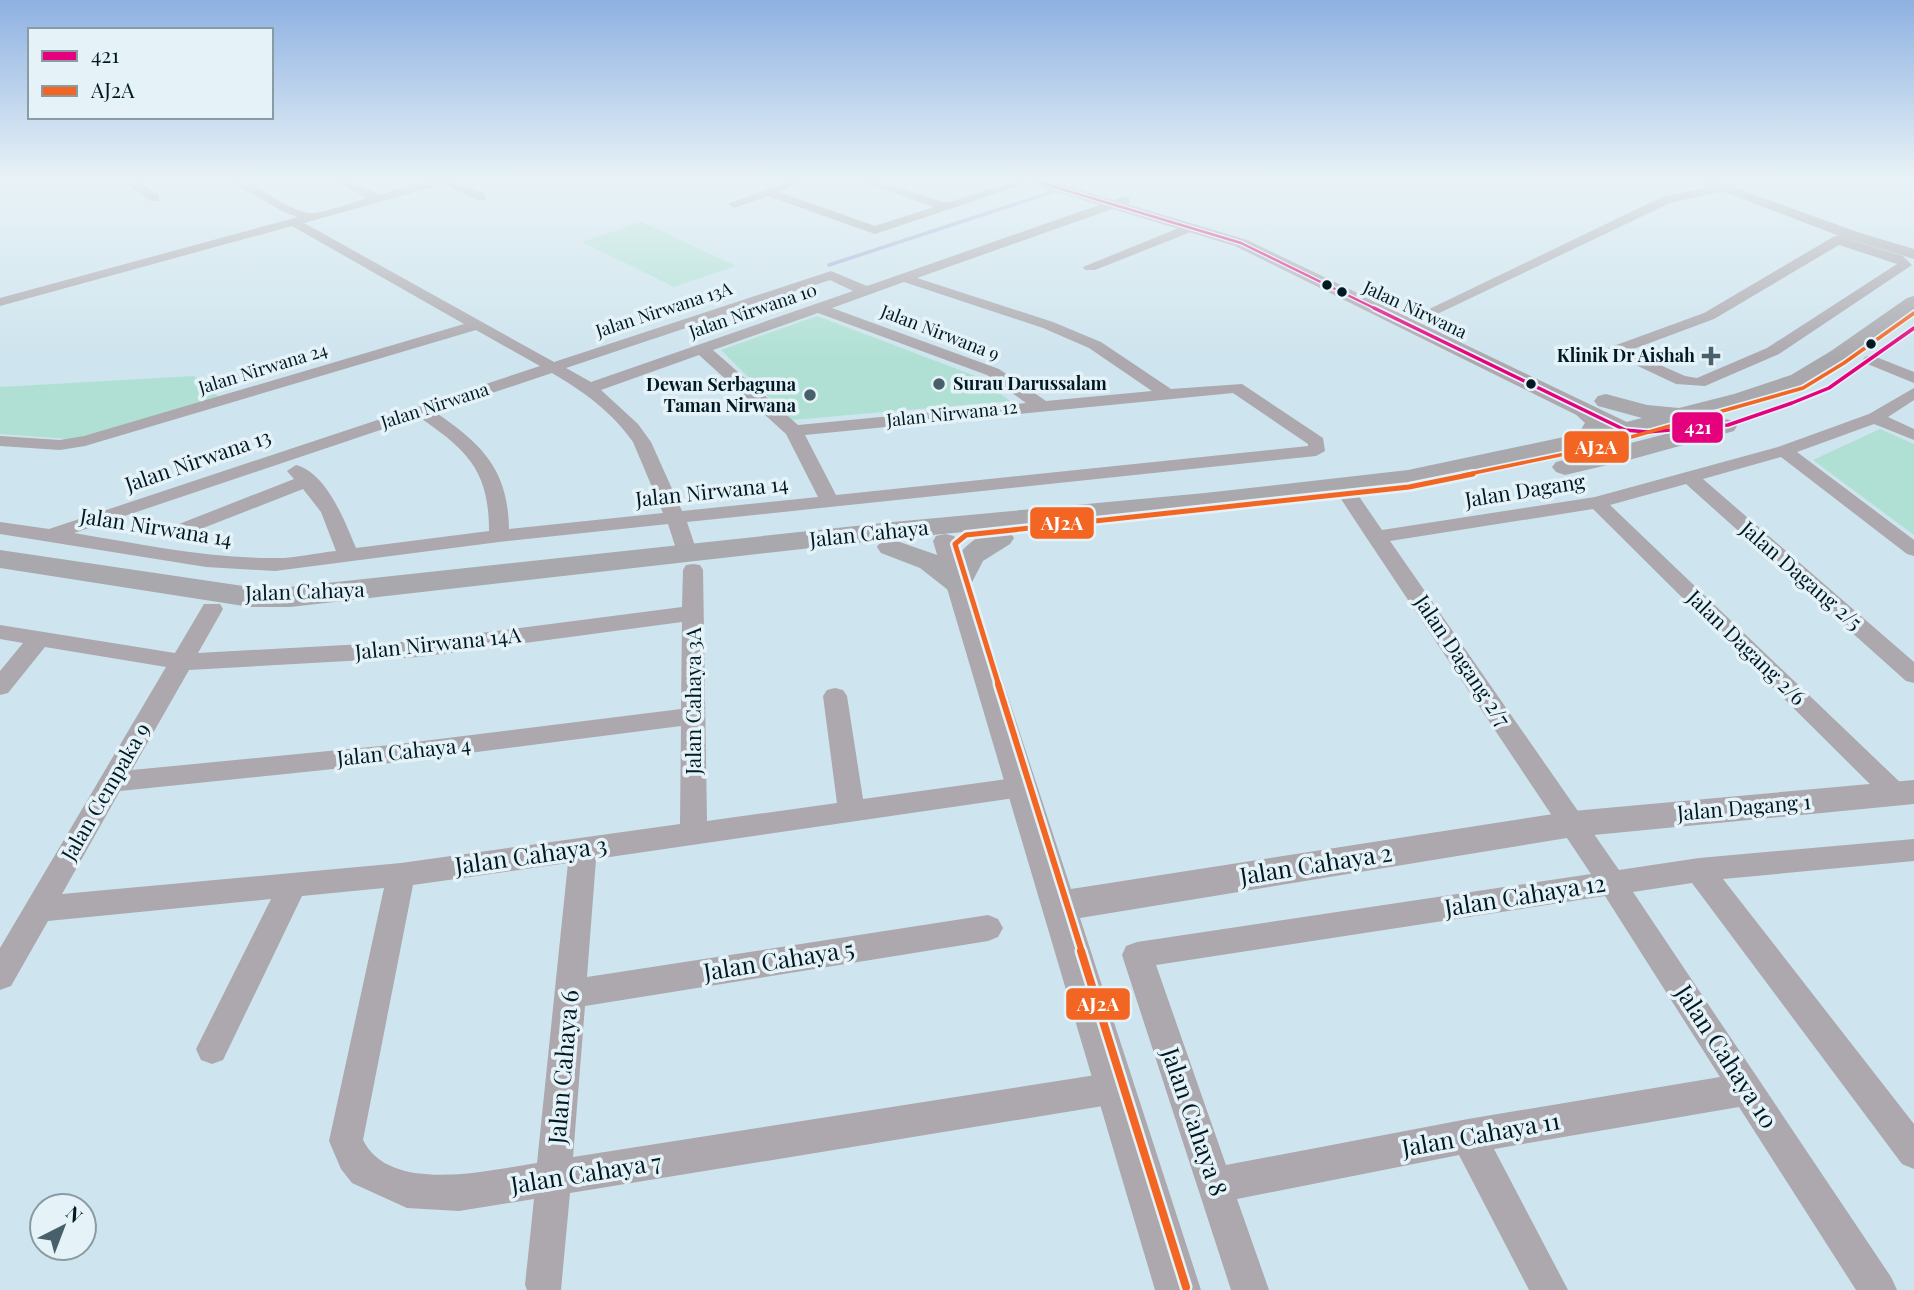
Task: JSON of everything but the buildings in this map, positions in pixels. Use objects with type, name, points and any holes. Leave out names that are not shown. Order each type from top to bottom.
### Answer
[{"type":"main road","name":"Jalan Cahaya","points":[[0,576],[212,609],[312,612],[691,562],[892,539],[1350,499],[1460,486],[1636,435],[1688,413],[1798,380],[1839,356],[1914,302]]},
{"type":"main road","name":"Jalan Cahaya","points":[[892,539],[945,541],[991,530],[1408,478],[1587,440],[1728,425],[1829,388],[1914,328]]},
{"type":"main road","points":[[1606,401],[1646,412],[1688,413]]},
{"type":"main road","points":[[1581,408],[1594,417],[1597,424],[1587,440]]},
{"type":"main road","points":[[1636,435],[1728,425]]},
{"type":"main road","points":[[892,539],[958,583],[964,564],[991,530]]},
{"type":"main road","name":"Jalan Cahaya","points":[[0,559],[250,597],[290,597],[691,562]]},
{"type":"street","points":[[221,238],[225,241]]},
{"type":"street","points":[[0,302],[235,238]]},
{"type":"street","points":[[322,238],[590,388],[632,428],[642,442],[691,562]]},
{"type":"street","name":"Jalan Nirwana 10","points":[[590,388],[819,308],[901,276],[1020,238]]},
{"type":"street","points":[[1090,267],[1165,238]]},
{"type":"street","name":"Jalan Nirwana","points":[[1229,238],[1266,248],[1470,354],[1636,435]]},
{"type":"street","name":"Jalan Nirwana","points":[[1235,238],[1266,248],[1434,318],[1606,401],[1636,435]]},
{"type":"street","points":[[1470,354],[1477,350],[1475,345],[1447,330],[1434,318],[1591,238]]},
{"type":"street","points":[[1844,238],[1709,316],[1614,351],[1682,381],[1699,383],[1773,351],[1905,265],[1898,259],[1845,238]]},
{"type":"street","points":[[1845,238],[1914,252]]},
{"type":"street","points":[[1874,238],[1914,252]]},
{"type":"street","name":"Jalan Nirwana 13A","points":[[552,368],[831,275],[866,291]]},
{"type":"street","points":[[901,276],[1048,325],[1095,345],[1167,394]]},
{"type":"street","name":"Jalan Nirwana 9","points":[[819,308],[993,372],[1040,405]]},
{"type":"street","name":"Jalan Nirwana 24","points":[[0,441],[60,446],[155,422],[477,325]]},
{"type":"street","points":[[702,349],[794,431],[830,502]]},
{"type":"street","points":[[1871,360],[1914,378]]},
{"type":"street","name":"Jalan Nirwana","points":[[318,445],[552,368]]},
{"type":"street","name":"Jalan Nirwana 12","points":[[794,431],[1236,387]]},
{"type":"street","name":"Jalan Nirwana 14","points":[[3,530],[53,534],[240,565],[275,565],[499,536],[676,520],[1316,451],[1317,442],[1236,387]]},
{"type":"street","name":"Jalan Dagang","points":[[1376,537],[1597,503],[1784,451],[1875,418],[1914,393]]},
{"type":"street","points":[[421,411],[455,433],[488,468],[501,508],[499,536]]},
{"type":"street","points":[[1875,418],[1914,435]]},
{"type":"street","name":"Jalan Nirwana 13","points":[[53,534],[318,445]]},
{"type":"street","points":[[1784,451],[1914,550]]},
{"type":"street","points":[[282,457],[321,495],[331,512],[349,557]]},
{"type":"street","name":"Jalan Dagang 2/5","points":[[1689,477],[1914,675]]},
{"type":"street","points":[[186,528],[306,481]]},
{"type":"street","name":"Jalan Dagang 2/7","points":[[1350,499],[1573,824]]},
{"type":"street","name":"Jalan Dagang 2/6","points":[[1597,503],[1905,793]]},
{"type":"street","points":[[945,541],[1178,1290]]},
{"type":"street","name":"Jalan Cahaya 3A","points":[[691,562],[694,833]]},
{"type":"street","name":"Jalan Cempaka 9","points":[[0,976],[212,609]]},
{"type":"street","name":"Jalan Nirwana 14A","points":[[0,632],[181,662],[419,649],[693,613]]},
{"type":"street","points":[[0,687],[39,639]]},
{"type":"street","points":[[835,695],[852,811]]},
{"type":"street","name":"Jalan Cahaya 4","points":[[112,782],[403,753],[694,716]]},
{"type":"street","name":"Jalan Cahaya 3","points":[[39,909],[401,875],[1021,787]]},
{"type":"street","name":"Jalan Dagang 1","points":[[1573,824],[1905,793]]},
{"type":"street","name":"Jalan Cahaya 10","points":[[1573,824],[1878,1290]]},
{"type":"street","name":"Jalan Cahaya 2","points":[[1058,906],[1573,824]]},
{"type":"street","name":"Jalan Cahaya 6","points":[[544,1285],[583,849]]},
{"type":"street","name":"Jalan Cahaya 12","points":[[1137,955],[1699,870],[1914,850]]},
{"type":"street","points":[[1699,870],[1914,1152]]},
{"type":"street","name":"Jalan Cahaya 7","points":[[401,875],[346,1141],[353,1157],[364,1171],[407,1190],[459,1193],[554,1180],[1115,1088]]},
{"type":"street","points":[[212,1048],[293,885]]},
{"type":"street","name":"Jalan Cahaya 5","points":[[570,994],[988,928]]},
{"type":"street","name":"Jalan Cahaya 8","points":[[1137,955],[1250,1290]]},
{"type":"street","name":"Jalan Cahaya 11","points":[[1216,1185],[1468,1136],[1746,1090]]},
{"type":"street","points":[[1468,1136],[1549,1290]]},
{"type":"green space","points":[[593,238],[676,238],[736,266],[674,287],[582,242]]},
{"type":"green space","points":[[817,316],[978,377],[1010,401],[792,420],[721,350]]},
{"type":"green space","points":[[194,376],[220,398],[106,432],[68,439],[0,434],[0,387]]},
{"type":"green space","points":[[1880,429],[1914,444],[1914,535],[1813,460]]},
{"type":"waterway","points":[[829,265],[911,238]]},
{"type":"transit line","name":"421","points":[[1225,238],[1241,243],[1625,430],[1647,432],[1728,425],[1792,403],[1829,388],[1914,328]]},
{"type":"transit line","name":"AJ2A","points":[[1186,1287],[955,544],[966,535],[984,531],[1409,487],[1589,449],[1803,388],[1844,363],[1914,313]]},
{"type":"place","name":"Klinik Dr Aishah","points":[[1711,356]]},
{"type":"place","name":"Surau Darussalam","points":[[939,384]]},
{"type":"place","name":"Dewan Serbaguna Taman Nirwana","points":[[810,395]]}]
